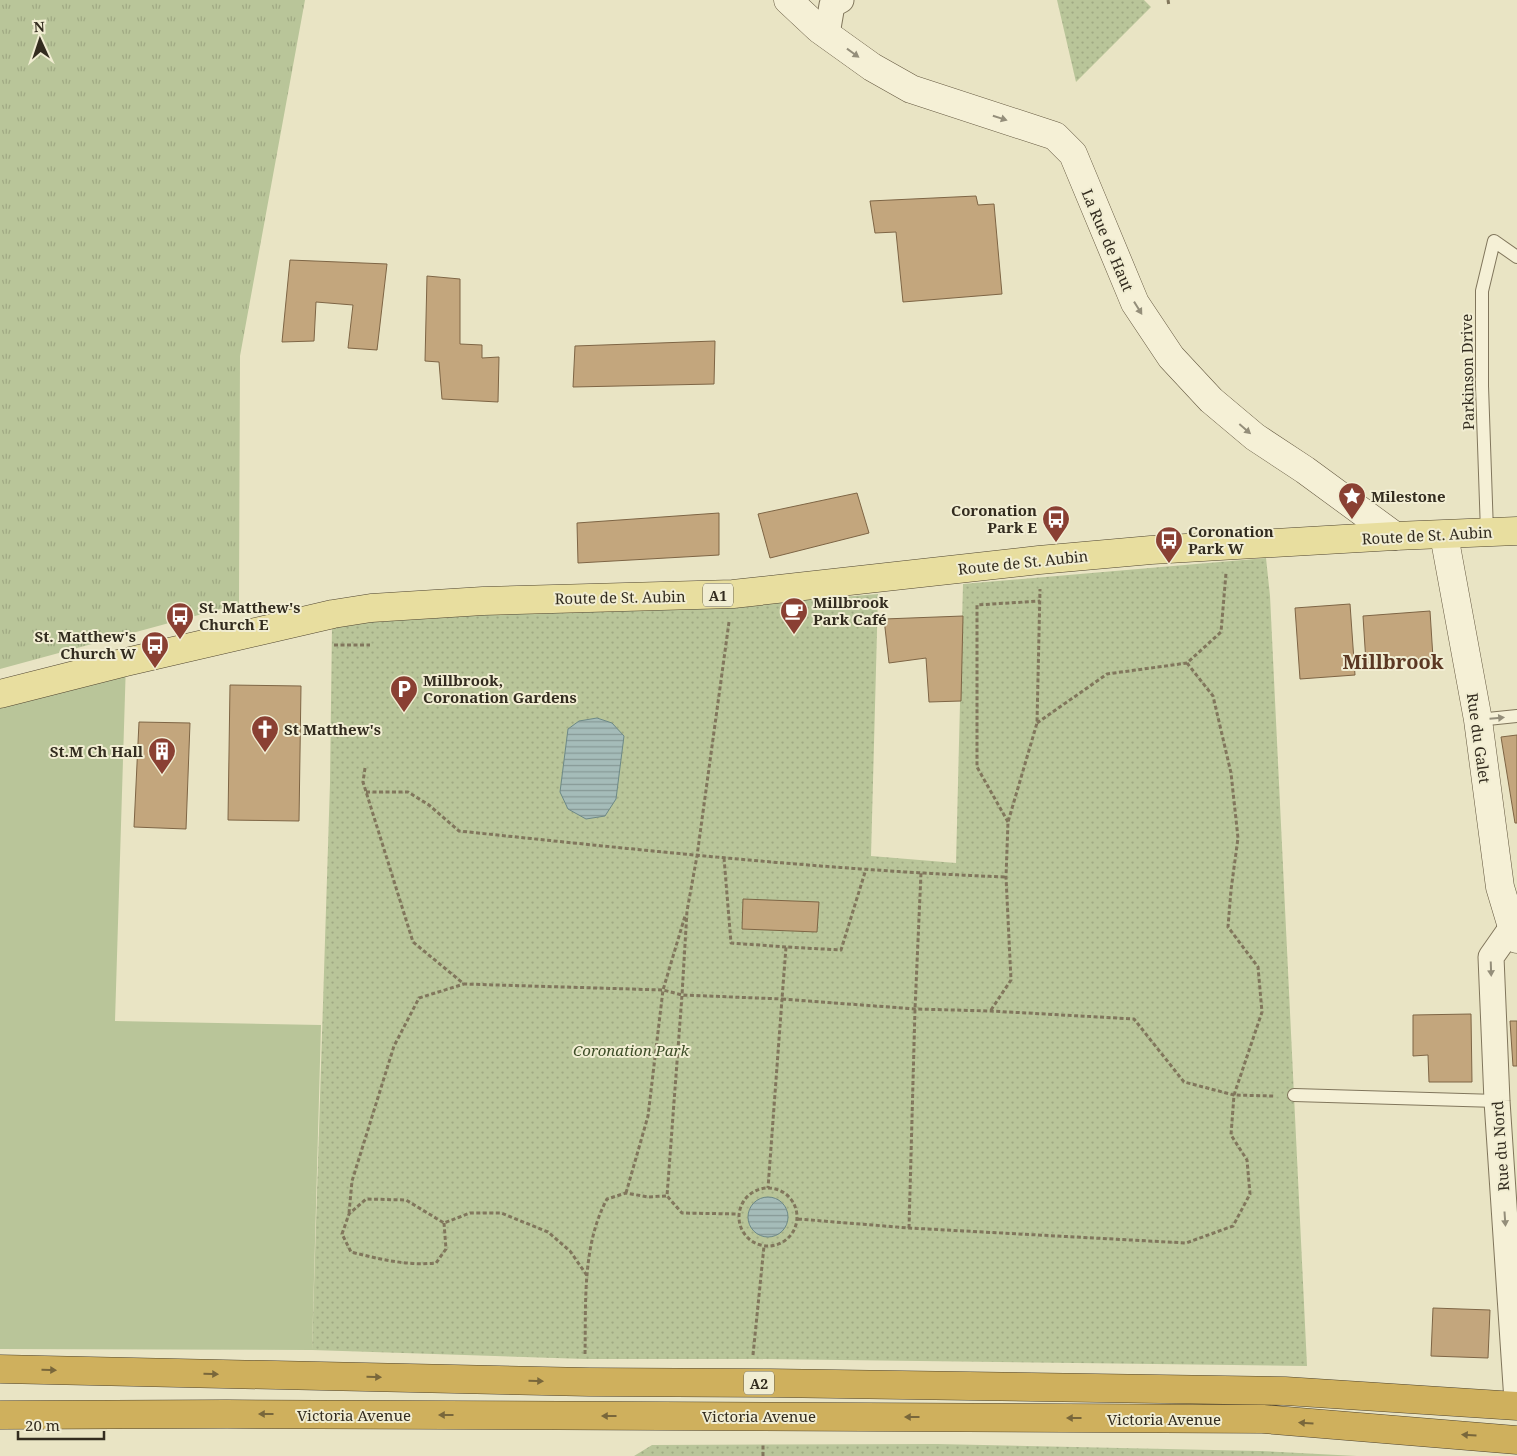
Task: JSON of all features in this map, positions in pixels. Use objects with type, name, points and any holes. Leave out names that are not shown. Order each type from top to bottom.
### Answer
[{"type":"highway","name":"Victoria Avenue","points":[[0,1369],[589,1382],[1285,1391],[1517,1406]]},
{"type":"highway","name":"Victoria Avenue","points":[[0,1415],[227,1414],[1263,1420],[1517,1440]]},
{"type":"main road","name":"La Rue de Haut","points":[[788,0],[827,34],[872,67],[911,89],[1055,136],[1073,154],[1135,303],[1171,357],[1211,400],[1256,437],[1305,470],[1395,536]]},
{"type":"main road","name":"Route de St. Aubin","points":[[0,694],[333,614],[371,608],[483,601],[733,594],[1039,560],[1152,550],[1395,536],[1444,536],[1487,532],[1517,532]]},
{"type":"main road","name":"Rue du Galet","points":[[1444,536],[1478,720],[1500,887],[1514,933]]},
{"type":"street","points":[[827,34],[832,5],[841,0]]},
{"type":"street","name":"Rue du Nord","points":[[1514,933],[1491,957],[1497,1101],[1517,1401]]},
{"type":"lane","name":"Parkinson Drive","points":[[1487,532],[1482,386],[1482,291],[1494,241],[1517,256]]},
{"type":"lane","points":[[1478,720],[1517,716]]},
{"type":"lane","points":[[1294,1095],[1497,1101]]},
{"type":"path","points":[[1168,0],[1169,6]]},
{"type":"path","points":[[1037,723],[1107,674],[1188,663],[1221,632],[1227,560],[1223,546]]},
{"type":"path","points":[[990,1011],[1010,980],[1006,877],[1008,822],[1037,723],[1040,601],[1039,560]]},
{"type":"path","points":[[626,1193],[648,1116],[662,990],[686,911],[697,856],[733,594]]},
{"type":"path","points":[[1008,822],[976,767],[977,605],[1040,601]]},
{"type":"path","points":[[798,1219],[909,1228],[1186,1243],[1233,1226],[1250,1194],[1247,1160],[1231,1135],[1234,1095],[1262,1012],[1258,967],[1228,927],[1238,838],[1231,773],[1213,696],[1188,663]]},
{"type":"path","points":[[365,768],[362,782],[413,942],[464,984]]},
{"type":"path","points":[[366,792],[408,792],[428,805],[459,831],[697,856],[921,874],[1006,877]]},
{"type":"path","points":[[724,858],[730,943],[841,950],[866,869]]},
{"type":"path","points":[[909,1228],[921,874]]},
{"type":"path","points":[[686,911],[682,996],[667,1196],[682,1213],[738,1214]]},
{"type":"path","points":[[768,1188],[786,947]]},
{"type":"path","points":[[444,1223],[446,1249],[436,1263],[418,1265],[352,1252],[342,1234],[349,1214],[352,1181],[394,1046],[419,998],[464,984],[662,990],[682,996],[782,999],[915,1009],[1134,1019],[1184,1082],[1234,1095],[1294,1095]]},
{"type":"path","points":[[758,1188],[768,1188],[778,1190],[791,1199],[795,1205],[798,1219],[793,1232],[787,1240],[782,1243],[764,1246],[754,1244],[746,1237],[742,1232],[738,1214],[742,1203],[750,1194],[758,1188]]},
{"type":"path","points":[[589,1382],[585,1359],[588,1277],[591,1244],[598,1215],[607,1199],[626,1193],[648,1197],[667,1196]]},
{"type":"path","points":[[349,1214],[366,1199],[406,1200],[444,1223]]},
{"type":"path","points":[[444,1223],[470,1212],[501,1213],[548,1232],[570,1251],[588,1277]]},
{"type":"path","points":[[753,1359],[764,1246]]},
{"type":"green space","points":[[0,0],[305,0],[240,356],[239,604],[0,669]]},
{"type":"green space","points":[[1057,0],[1144,0],[1151,7],[1076,82]]},
{"type":"green space","name":"Coronation Park","points":[[1266,558],[1270,596],[1307,1366],[753,1359],[585,1359],[312,1350],[330,783],[332,625],[482,614],[731,606],[878,594],[871,856],[956,863],[963,584]]},
{"type":"green space","points":[[126,662],[115,1021],[321,1025],[312,1350],[0,1349],[0,694]]},
{"type":"green space","points":[[937,1444],[1260,1451],[1357,1456],[634,1456],[652,1445]]},
{"type":"water","points":[[597,718],[612,723],[624,736],[616,799],[605,816],[586,819],[568,809],[560,792],[568,729],[579,721]]},
{"type":"water","points":[[768,1197],[782,1203],[788,1217],[782,1231],[768,1237],[754,1231],[748,1217],[754,1203]]},
{"type":"building","points":[[976,196],[978,205],[994,204],[1002,294],[903,302],[896,232],[875,233],[870,201]]},
{"type":"building","points":[[290,260],[387,264],[377,350],[348,348],[353,305],[316,302],[314,341],[282,342]]},
{"type":"building","points":[[427,276],[460,279],[460,344],[482,345],[482,358],[499,357],[498,402],[442,399],[439,362],[425,361]]},
{"type":"building","points":[[715,341],[714,384],[573,387],[575,346]]},
{"type":"building","points":[[857,493],[869,533],[770,558],[758,514]]},
{"type":"building","points":[[719,513],[719,555],[578,563],[577,523]]},
{"type":"building","points":[[1350,604],[1355,675],[1300,679],[1295,608]]},
{"type":"building","points":[[1430,611],[1433,658],[1366,663],[1363,616]]},
{"type":"building","points":[[963,616],[961,701],[929,702],[926,658],[889,663],[884,619]]},
{"type":"building","name":"St Matthew's","points":[[230,685],[301,686],[299,821],[228,820]]},
{"type":"building","name":"St.M Ch Hall","points":[[139,722],[190,723],[186,829],[134,827]]},
{"type":"building","points":[[1517,735],[1517,823],[1515,823],[1501,737]]},
{"type":"building","points":[[743,899],[819,902],[817,932],[742,929]]},
{"type":"building","points":[[1471,1014],[1472,1082],[1429,1082],[1428,1055],[1413,1056],[1413,1015]]},
{"type":"building","points":[[1510,1021],[1517,1021],[1517,1066],[1513,1066]]},
{"type":"building","points":[[1433,1308],[1490,1310],[1488,1358],[1431,1356]]},
{"type":"place","name":"Milestone","points":[[1352,520]]},
{"type":"place","name":"Coronation Park E","points":[[1056,543]]},
{"type":"place","name":"Coronation Park W","points":[[1169,564]]},
{"type":"place","name":"Millbrook Park Café","points":[[794,635]]},
{"type":"place","name":"St. Matthew's Church E","points":[[180,640]]},
{"type":"place","name":"St. Matthew's Church W","points":[[155,669]]},
{"type":"place","name":"Millbrook, Coronation Gardens","points":[[404,713]]},
{"type":"place","name":"St Matthew's","points":[[265,753]]},
{"type":"place","name":"St.M Ch Hall","points":[[162,775]]},
{"type":"district","name":"Millbrook","points":[[1393,661]]}]
